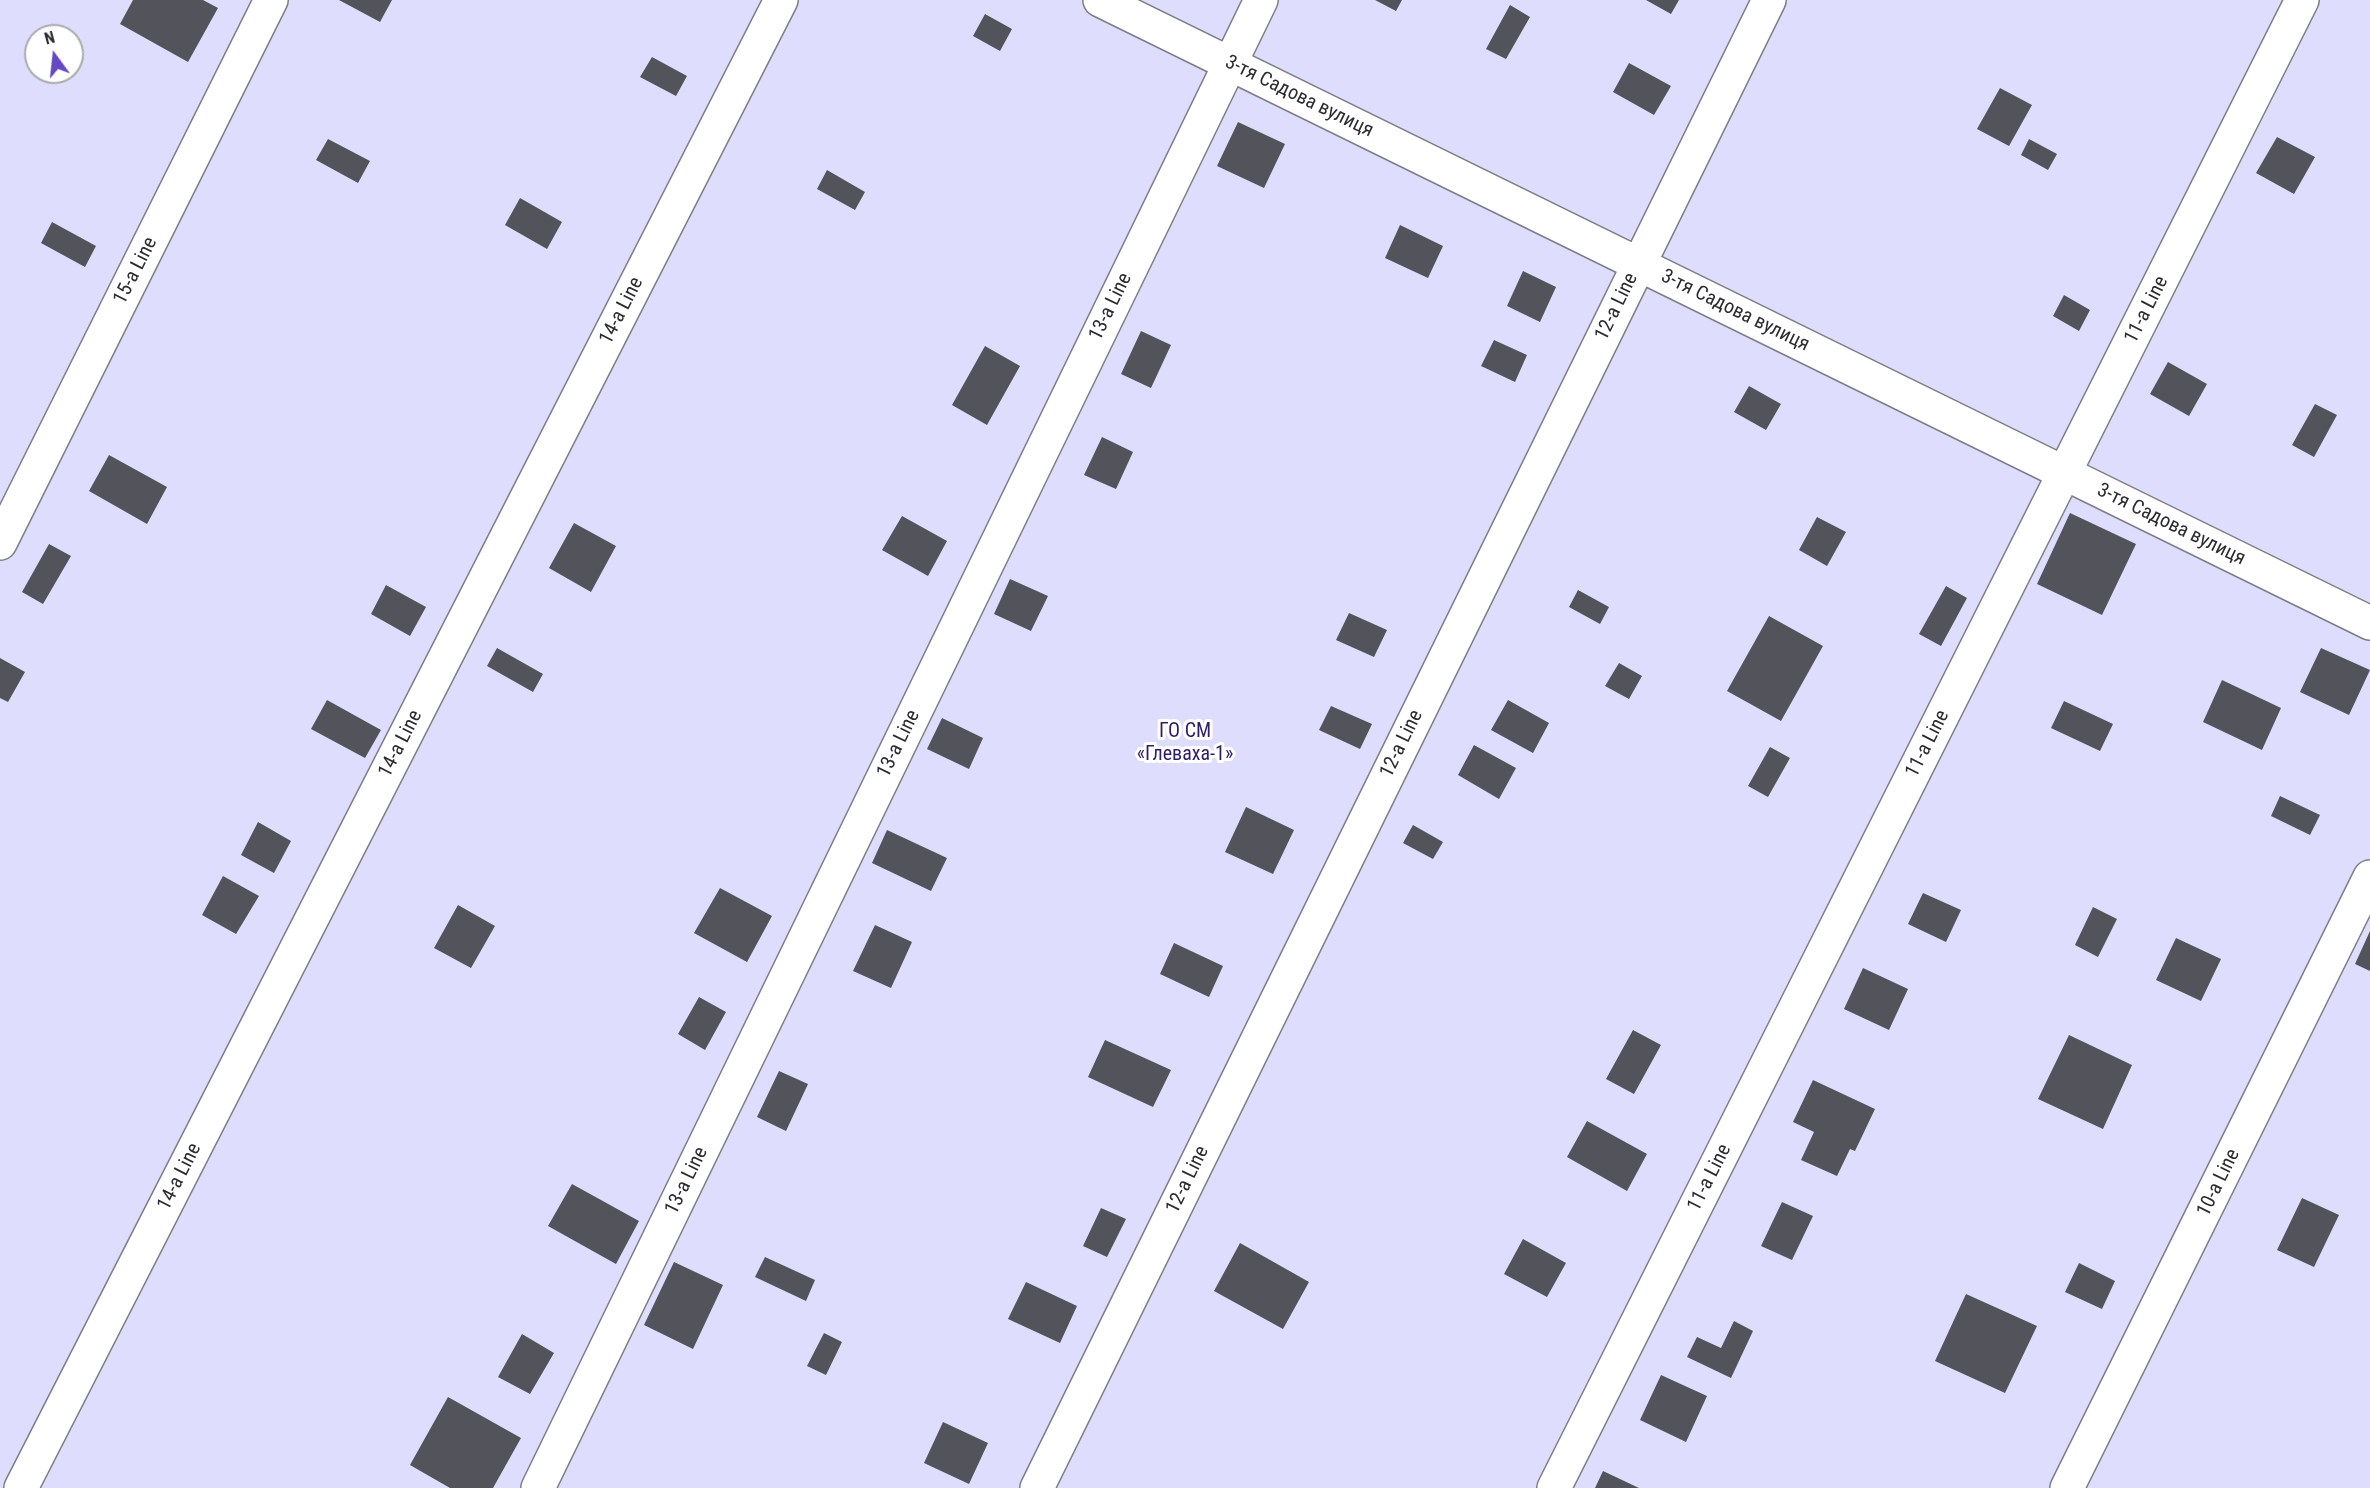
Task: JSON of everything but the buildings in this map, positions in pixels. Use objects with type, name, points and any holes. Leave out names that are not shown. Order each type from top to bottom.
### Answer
[{"type":"street","name":"15-a Line","points":[[0,543],[271,0]]},
{"type":"street","name":"14-a Line","points":[[21,1488],[781,0]]},
{"type":"street","name":"3-тя Садова вулиця","points":[[1100,0],[2370,623]]},
{"type":"street","name":"13-a Line","points":[[538,1488],[1261,0]]},
{"type":"street","name":"12-a Line","points":[[1037,1488],[1769,0]]},
{"type":"street","name":"11-a Line","points":[[1554,1488],[2302,0]]},
{"type":"street","name":"10-a Line","points":[[2067,1488],[2370,877]]},
{"type":"green space","name":"ГО СМ «Глеваха-1»","points":[[0,0],[2370,0],[2370,1488],[0,1488]]}]
